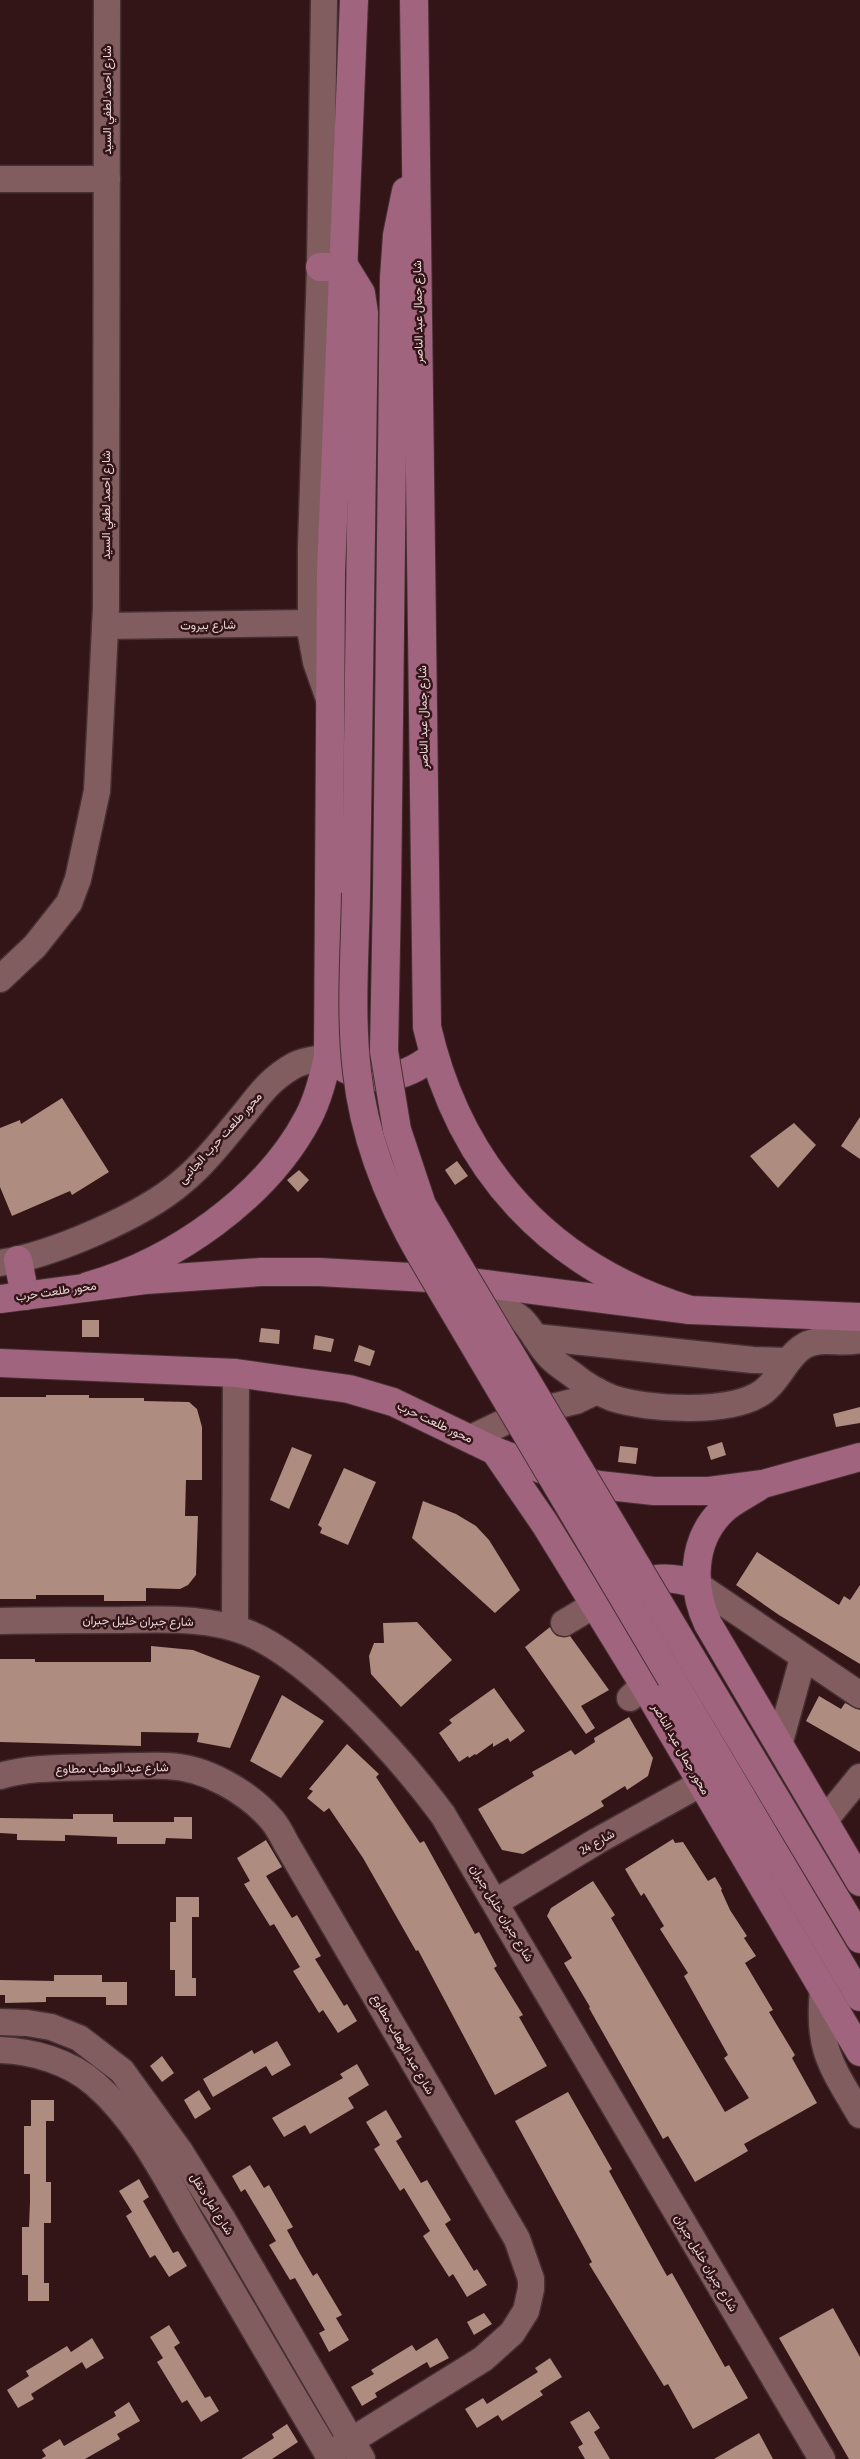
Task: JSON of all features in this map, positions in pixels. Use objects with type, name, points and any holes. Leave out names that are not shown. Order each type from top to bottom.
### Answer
[{"type":"main road","points":[[88,1286],[116,1278],[168,1253],[218,1219],[242,1199],[275,1165],[298,1136],[317,1098],[328,1057],[332,267],[354,0]]},
{"type":"main road","name":"شارع جمال عبد الناصر","points":[[414,0],[427,1027],[434,1056],[454,1110],[476,1153],[499,1184],[538,1227],[560,1246],[609,1278],[635,1291],[690,1310]]},
{"type":"main road","points":[[416,160],[400,214],[395,256],[384,1051],[396,1130],[422,1204],[860,1939]]},
{"type":"main road","points":[[332,267],[361,293],[364,313],[354,1012],[357,1073],[369,1135],[391,1198],[422,1257],[860,1997]]},
{"type":"main road","points":[[328,1057],[346,1070],[359,1075],[386,1078],[411,1071],[434,1056]]},
{"type":"main road","points":[[9,1262],[12,1297]]},
{"type":"main road","name":"محور طلعت حرب","points":[[12,1297],[88,1286],[203,1275],[261,1272],[374,1274],[446,1279],[690,1310],[860,1318]]},
{"type":"main road","name":"محور طلعت حرب","points":[[0,1363],[236,1373],[349,1389],[393,1402],[495,1451],[546,1471],[608,1486],[654,1491],[709,1491],[763,1484],[860,1457]]},
{"type":"main road","name":"محور جمال عبد الناصر","points":[[495,1451],[545,1524],[599,1612],[637,1692],[700,1784],[860,2052]]},
{"type":"main road","points":[[763,1484],[722,1511],[712,1524],[699,1554],[696,1584],[700,1605],[708,1624],[860,1882]]},
{"type":"main road","points":[[599,1612],[642,1583],[669,1578],[696,1584]]},
{"type":"street","name":"شارع احمد لطفي السيد","points":[[0,979],[35,946],[53,926],[69,903],[78,879],[97,791],[105,626],[107,0]]},
{"type":"street","points":[[324,0],[332,267],[311,548],[311,623],[316,662],[330,704]]},
{"type":"street","points":[[0,179],[107,179]]},
{"type":"street","name":"شارع بيروت","points":[[105,626],[311,623]]},
{"type":"street","name":"محور طلعت حرب الجانبى","points":[[9,1262],[89,1234],[138,1213],[183,1182],[244,1114],[269,1082],[297,1064],[328,1057]]},
{"type":"street","points":[[499,1309],[507,1310],[521,1317],[535,1337],[560,1366],[597,1392],[626,1402],[656,1406],[688,1407],[744,1402],[764,1391],[776,1379],[788,1361],[804,1346],[812,1343],[860,1340]]},
{"type":"street","points":[[535,1337],[753,1360],[788,1361]]},
{"type":"street","points":[[235,1628],[236,1373]]},
{"type":"street","points":[[471,1438],[519,1414],[576,1400],[597,1392]]},
{"type":"street","points":[[696,1584],[860,1695]]},
{"type":"street","points":[[564,1623],[599,1612]]},
{"type":"street","name":"شارع جبران خليل جبران","points":[[0,1621],[175,1620],[235,1628],[269,1644],[308,1670],[384,1745],[443,1815],[496,1902],[822,2459]]},
{"type":"street","points":[[779,1745],[803,1658]]},
{"type":"street","name":"شارع عبد الوهاب مطاوع","points":[[0,1776],[66,1768],[168,1766],[193,1771],[219,1781],[248,1798],[262,1810],[274,1822],[517,2239],[531,2279],[531,2288],[526,2311],[512,2334],[483,2359],[357,2450],[329,2457]]},
{"type":"street","points":[[824,1821],[860,1777]]},
{"type":"street","name":"شارع 24","points":[[496,1902],[597,1841],[700,1784]]},
{"type":"street","points":[[823,1989],[821,2026],[824,2044],[830,2064],[860,2115]]},
{"type":"street","name":"شارع امل دنقل","points":[[0,2022],[27,2023],[51,2027],[79,2038],[122,2071],[175,2146],[223,2220],[357,2450]]},
{"type":"street","name":"شارع امل دنقل","points":[[0,2050],[45,2057],[59,2063],[94,2082],[115,2103],[156,2162],[329,2457]]},
{"type":"building","points":[[62,1098],[109,1172],[72,1195],[70,1191],[12,1216],[0,1187],[0,1128],[20,1120],[21,1124]]},
{"type":"building","points":[[860,1117],[860,1159],[841,1146]]},
{"type":"building","points":[[794,1123],[816,1145],[778,1188],[750,1156]]},
{"type":"building","points":[[457,1161],[468,1176],[455,1185],[445,1170]]},
{"type":"building","points":[[299,1170],[309,1180],[298,1192],[287,1180]]},
{"type":"building","points":[[82,1320],[99,1320],[99,1337],[82,1337]]},
{"type":"building","points":[[261,1328],[280,1330],[279,1344],[259,1342]]},
{"type":"building","points":[[315,1335],[334,1339],[331,1352],[313,1349]]},
{"type":"building","points":[[359,1345],[375,1351],[370,1366],[354,1361]]},
{"type":"building","points":[[46,1395],[89,1395],[89,1398],[144,1398],[144,1401],[189,1402],[197,1409],[202,1427],[202,1480],[186,1480],[185,1516],[198,1516],[196,1575],[188,1585],[180,1589],[146,1588],[146,1601],[104,1601],[104,1595],[36,1595],[36,1599],[0,1599],[0,1397],[46,1397]]},
{"type":"building","points":[[860,1407],[860,1423],[836,1427],[833,1414]]},
{"type":"building","points":[[722,1442],[726,1455],[711,1460],[707,1447]]},
{"type":"building","points":[[620,1446],[638,1448],[636,1464],[618,1462]]},
{"type":"building","points":[[292,1447],[312,1455],[289,1509],[270,1500]]},
{"type":"building","points":[[344,1468],[376,1482],[348,1545],[320,1533],[322,1528],[318,1525]]},
{"type":"building","points":[[423,1501],[456,1514],[476,1526],[489,1540],[520,1590],[495,1613],[412,1538]]},
{"type":"building","points":[[757,1552],[839,1605],[844,1596],[850,1600],[860,1585],[860,1664],[779,1615],[736,1585]]},
{"type":"building","points":[[417,1622],[452,1660],[401,1707],[371,1674],[369,1656],[374,1643],[384,1643],[383,1623]]},
{"type":"building","points":[[550,1627],[557,1636],[570,1636],[609,1690],[581,1706],[595,1728],[586,1734],[525,1647]]},
{"type":"building","points":[[151,1646],[193,1650],[260,1676],[230,1748],[197,1742],[199,1733],[141,1732],[141,1746],[0,1742],[0,1659],[35,1659],[35,1662],[151,1662]]},
{"type":"building","points":[[494,1688],[525,1731],[510,1742],[508,1738],[493,1747],[493,1743],[476,1755],[469,1758],[468,1756],[459,1762],[439,1733],[452,1723],[449,1720]]},
{"type":"building","points":[[282,1695],[324,1721],[281,1778],[250,1761]]},
{"type":"building","points":[[819,1696],[841,1709],[845,1703],[860,1710],[860,1752],[806,1721]]},
{"type":"building","points":[[629,1717],[653,1758],[648,1776],[627,1790],[625,1786],[601,1801],[604,1806],[523,1854],[502,1850],[478,1809],[534,1776],[532,1772],[571,1750],[575,1755],[595,1742],[594,1738]]},
{"type":"building","points":[[347,1744],[379,1774],[376,1777],[420,1843],[424,1841],[475,1934],[479,1932],[497,1966],[494,1968],[523,2015],[519,2017],[547,2066],[495,2095],[418,1950],[416,1951],[363,1858],[329,1808],[324,1812],[307,1798],[313,1791],[309,1789]]},
{"type":"building","points":[[73,1814],[113,1814],[113,1822],[174,1822],[174,1817],[192,1817],[192,1839],[166,1838],[165,1844],[117,1844],[117,1837],[65,1835],[65,1841],[17,1840],[17,1834],[0,1833],[0,1818],[73,1819]]},
{"type":"building","points":[[673,1839],[675,1843],[683,1842],[708,1881],[715,1877],[722,1889],[730,1910],[747,1936],[744,1938],[756,1956],[745,1963],[773,2010],[769,2012],[795,2055],[792,2058],[817,2103],[744,2144],[748,2151],[695,2182],[668,2136],[663,2139],[589,2008],[564,1963],[572,1958],[547,1916],[551,1908],[593,1881],[615,1915],[611,1918],[725,2112],[749,2098],[724,2058],[728,2055],[684,1976],[688,1973],[660,1929],[664,1926],[644,1893],[641,1896],[625,1869]]},
{"type":"building","points":[[266,1840],[282,1867],[266,1876],[292,1918],[297,1915],[321,1956],[315,1959],[344,2006],[347,2004],[357,2021],[338,2033],[323,2010],[319,2013],[293,1971],[300,1967],[274,1924],[270,1926],[244,1884],[250,1881],[237,1858]]},
{"type":"building","points":[[176,1897],[199,1897],[199,1917],[192,1917],[192,1978],[196,1978],[196,1996],[175,1996],[175,1970],[170,1970],[170,1922],[176,1922]]},
{"type":"building","points":[[54,1975],[102,1975],[102,1982],[127,1982],[127,2005],[106,2005],[106,1997],[46,1997],[46,2002],[5,2003],[5,1995],[0,1995],[0,1980],[54,1981]]},
{"type":"building","points":[[277,2041],[291,2065],[272,2076],[266,2066],[213,2097],[203,2079],[252,2050],[254,2054]]},
{"type":"building","points":[[162,2056],[174,2073],[162,2082],[150,2066]]},
{"type":"building","points":[[357,2064],[369,2085],[348,2098],[354,2108],[310,2134],[305,2125],[284,2137],[272,2118],[343,2078],[340,2074]]},
{"type":"building","points":[[199,2090],[211,2109],[195,2119],[184,2100]]},
{"type":"building","points":[[568,2092],[612,2169],[609,2171],[667,2276],[672,2273],[725,2367],[729,2365],[748,2398],[693,2429],[668,2384],[664,2386],[589,2264],[592,2262],[515,2121]]},
{"type":"building","points":[[31,2100],[54,2100],[54,2121],[46,2121],[46,2182],[51,2182],[51,2223],[44,2223],[44,2283],[49,2283],[49,2301],[28,2301],[28,2275],[22,2275],[22,2227],[29,2227],[30,2202],[30,2174],[24,2174],[24,2126],[31,2126]]},
{"type":"building","points":[[386,2110],[402,2137],[396,2141],[421,2183],[427,2180],[451,2220],[445,2224],[474,2271],[477,2269],[487,2285],[467,2297],[453,2274],[449,2277],[423,2236],[430,2231],[404,2188],[400,2191],[374,2149],[380,2145],[366,2122]]},
{"type":"building","points":[[250,2165],[264,2188],[269,2185],[293,2227],[287,2230],[299,2252],[313,2276],[317,2273],[342,2315],[336,2318],[349,2340],[329,2352],[319,2333],[325,2330],[295,2278],[290,2280],[269,2245],[276,2241],[245,2189],[241,2192],[232,2176]]},
{"type":"building","points":[[139,2179],[149,2197],[143,2201],[173,2253],[178,2251],[187,2266],[169,2277],[155,2255],[150,2258],[126,2216],[132,2212],[119,2191]]},
{"type":"building","points":[[833,2308],[860,2357],[860,2459],[849,2459],[779,2338]]},
{"type":"building","points":[[484,2313],[492,2324],[474,2335],[467,2322]]},
{"type":"building","points":[[169,2325],[180,2343],[174,2347],[205,2398],[210,2396],[219,2411],[201,2422],[187,2400],[182,2403],[157,2362],[163,2358],[150,2337]]},
{"type":"building","points":[[92,2338],[104,2358],[86,2369],[82,2362],[31,2394],[34,2399],[18,2408],[7,2390],[29,2376],[26,2371],[67,2346],[71,2352]]},
{"type":"building","points":[[437,2338],[449,2358],[430,2368],[427,2362],[375,2393],[377,2397],[362,2406],[351,2387],[374,2374],[371,2370],[412,2345],[416,2351]]},
{"type":"building","points":[[550,2358],[562,2377],[540,2391],[543,2395],[502,2421],[498,2415],[477,2428],[465,2409],[483,2398],[487,2404],[538,2372],[535,2368]]},
{"type":"building","points":[[129,2402],[140,2421],[117,2434],[120,2439],[85,2459],[41,2459],[46,2456],[42,2450],[60,2439],[64,2446],[116,2416],[114,2412]]},
{"type":"building","points":[[589,2411],[600,2428],[594,2432],[610,2459],[585,2459],[578,2447],[583,2444],[570,2422]]},
{"type":"building","points":[[287,2424],[298,2442],[272,2459],[241,2459],[274,2438],[272,2434]]},
{"type":"building","points":[[759,2433],[773,2459],[714,2459]]}]
